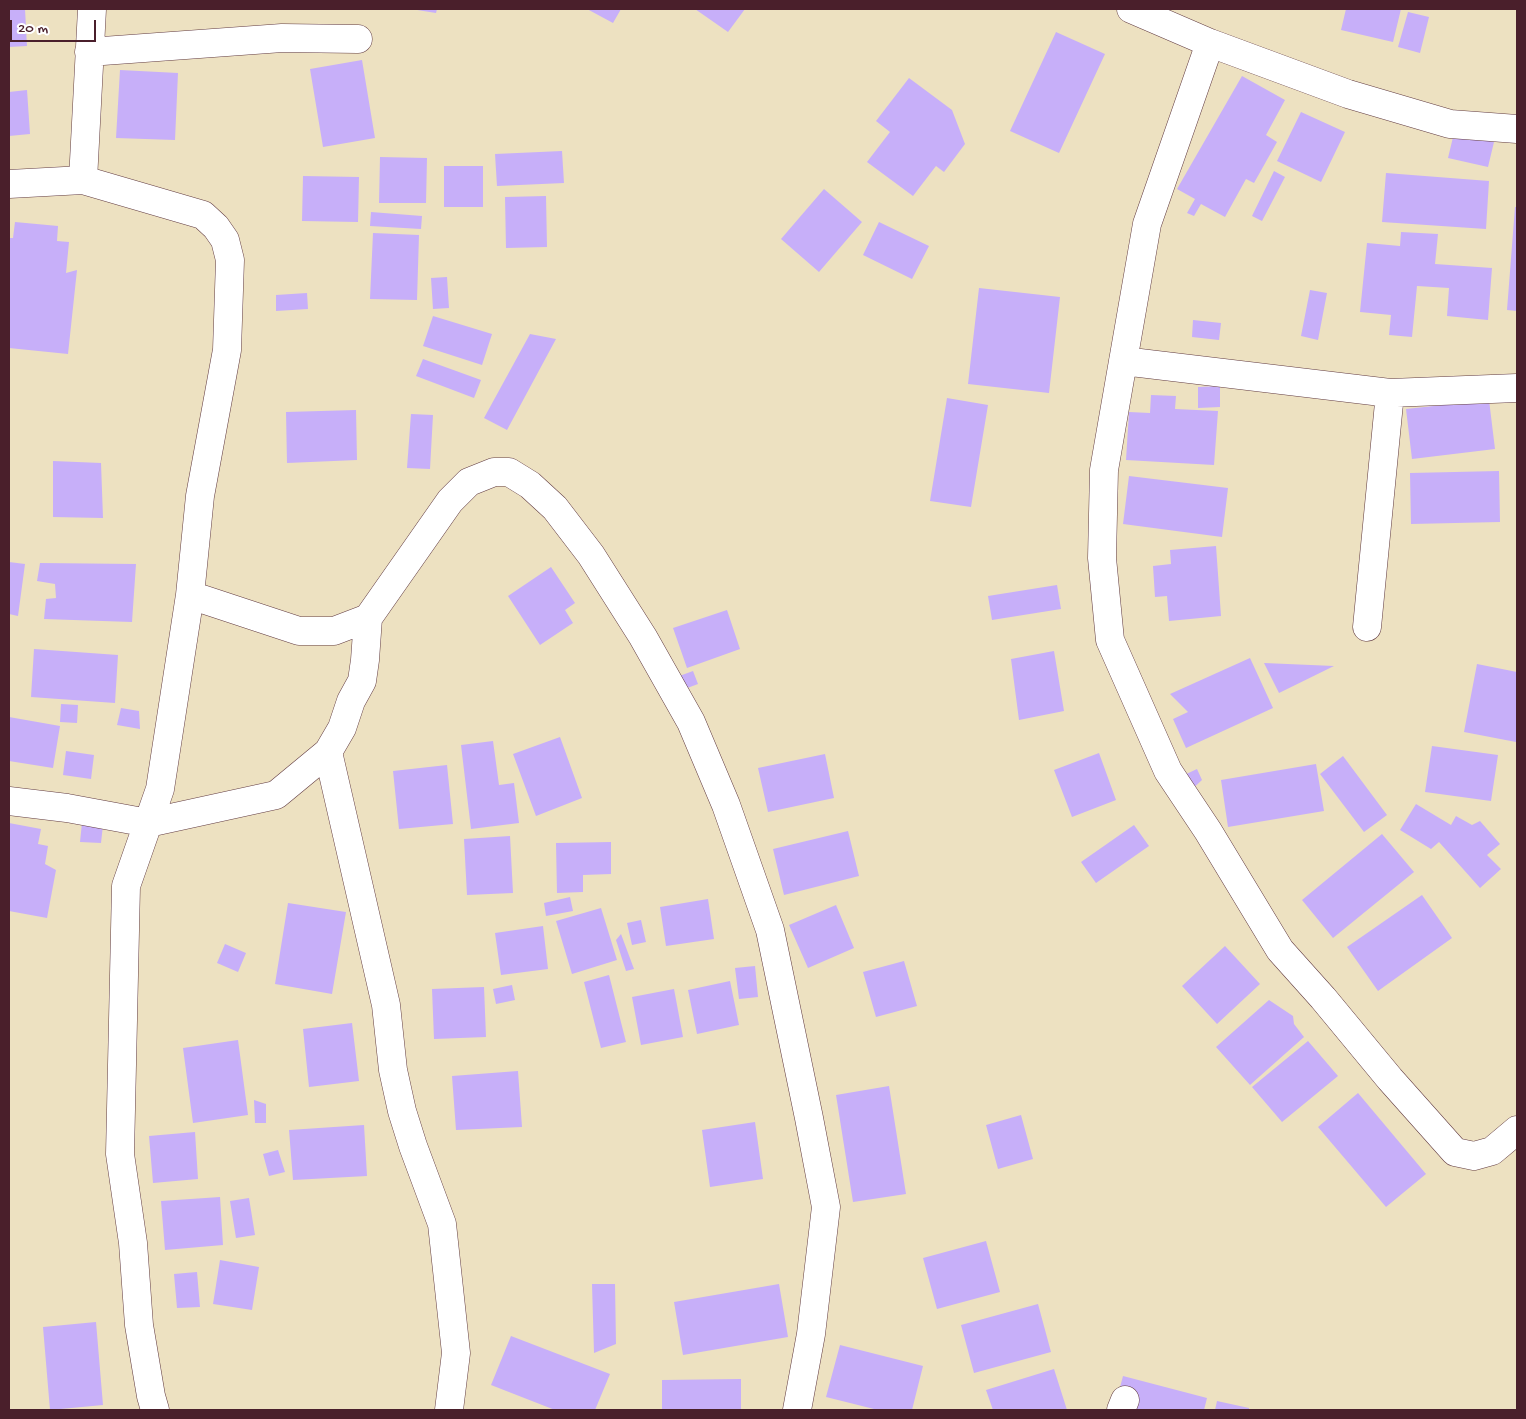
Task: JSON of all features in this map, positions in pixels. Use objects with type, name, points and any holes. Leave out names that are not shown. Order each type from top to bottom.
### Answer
[{"type":"street","points":[[83,180],[92,9]]},
{"type":"street","points":[[1131,9],[1210,44],[1348,94],[1450,124],[1517,129]]},
{"type":"street","points":[[89,52],[282,38],[358,39]]},
{"type":"street","points":[[1210,44],[1147,224],[1104,470],[1102,558],[1110,640],[1168,771],[1208,831],[1280,950],[1323,998],[1390,1079],[1456,1152],[1474,1156],[1492,1151],[1517,1130]]},
{"type":"street","points":[[9,184],[83,180],[203,215],[216,227],[225,240],[230,260],[227,350],[200,496],[190,595],[160,789],[126,886],[120,1154],[133,1243],[140,1326],[151,1396],[156,1410]]},
{"type":"street","points":[[1123,361],[1390,393],[1517,388]]},
{"type":"street","points":[[1367,627],[1390,393]]},
{"type":"street","points":[[9,801],[67,808],[148,823],[276,795],[328,752],[342,728],[351,701],[362,681],[368,618],[450,501],[469,482],[494,472],[509,472],[530,485],[555,508],[591,555],[643,637],[691,722],[726,805],[770,930],[826,1207],[811,1334],[797,1410]]},
{"type":"street","points":[[190,595],[259,619],[299,630],[334,631],[368,618]]},
{"type":"street","points":[[328,752],[386,1005],[393,1070],[402,1111],[442,1224],[456,1353],[449,1410]]},
{"type":"building","points":[[9,9],[25,9],[27,46],[9,47]]},
{"type":"building","points":[[411,9],[437,9],[436,13]]},
{"type":"building","points":[[587,9],[621,9],[613,23]]},
{"type":"building","points":[[695,9],[745,9],[728,32]]},
{"type":"building","points":[[1346,9],[1401,9],[1393,42],[1341,30]]},
{"type":"building","points":[[1408,12],[1429,17],[1420,53],[1398,47]]},
{"type":"building","points":[[1056,32],[1105,54],[1059,153],[1010,131]]},
{"type":"building","points":[[362,60],[375,138],[323,147],[310,69]]},
{"type":"building","points":[[120,70],[178,73],[175,140],[116,138]]},
{"type":"building","points":[[1242,76],[1285,100],[1266,135],[1277,142],[1254,183],[1246,179],[1225,217],[1201,204],[1194,216],[1187,213],[1195,199],[1177,189]]},
{"type":"building","points":[[909,78],[952,110],[965,144],[944,172],[936,166],[913,196],[867,162],[890,132],[876,121]]},
{"type":"building","points":[[27,90],[30,134],[9,136],[9,92]]},
{"type":"building","points":[[1301,112],[1345,132],[1321,182],[1277,161]]},
{"type":"building","points":[[1454,133],[1494,142],[1488,167],[1448,158]]},
{"type":"building","points":[[562,151],[564,183],[497,186],[495,154]]},
{"type":"building","points":[[380,157],[427,158],[426,203],[379,203]]},
{"type":"building","points":[[444,166],[483,166],[483,207],[444,207]]},
{"type":"building","points":[[1274,171],[1285,177],[1262,221],[1252,216]]},
{"type":"building","points":[[1386,173],[1489,181],[1486,229],[1382,222]]},
{"type":"building","points":[[303,176],[359,177],[358,222],[302,221]]},
{"type":"building","points":[[824,189],[862,222],[819,272],[781,239]]},
{"type":"building","points":[[546,196],[547,247],[506,248],[505,197]]},
{"type":"building","points":[[1515,207],[1517,207],[1517,311],[1507,310]]},
{"type":"building","points":[[371,212],[422,216],[421,229],[370,226]]},
{"type":"building","points":[[15,222],[58,226],[57,241],[69,242],[66,273],[77,270],[68,354],[9,348],[9,238],[13,238]]},
{"type":"building","points":[[879,222],[929,246],[912,279],[863,255]]},
{"type":"building","points":[[1401,232],[1438,234],[1435,264],[1492,268],[1488,320],[1447,316],[1449,288],[1417,286],[1412,337],[1389,335],[1391,315],[1360,312],[1367,243],[1400,246]]},
{"type":"building","points":[[373,233],[419,235],[417,300],[370,299]]},
{"type":"building","points":[[447,277],[449,308],[433,309],[431,278]]},
{"type":"building","points":[[979,288],[1060,297],[1049,393],[968,384]]},
{"type":"building","points":[[1310,290],[1327,293],[1318,340],[1301,336]]},
{"type":"building","points":[[307,293],[308,309],[276,311],[276,295]]},
{"type":"building","points":[[433,316],[492,334],[482,365],[423,346]]},
{"type":"building","points":[[1193,320],[1221,323],[1219,340],[1192,337]]},
{"type":"building","points":[[530,334],[556,339],[507,430],[484,418]]},
{"type":"building","points":[[423,359],[481,380],[474,398],[416,376]]},
{"type":"building","points":[[1220,386],[1220,407],[1198,408],[1198,387]]},
{"type":"building","points":[[1151,395],[1176,396],[1175,409],[1218,411],[1214,465],[1126,460],[1129,412],[1150,413]]},
{"type":"building","points":[[947,398],[988,405],[971,507],[930,501]]},
{"type":"building","points":[[1489,400],[1495,449],[1412,459],[1406,409]]},
{"type":"building","points":[[356,410],[357,460],[287,463],[286,412]]},
{"type":"building","points":[[411,414],[433,415],[430,469],[407,468]]},
{"type":"building","points":[[53,461],[101,463],[103,518],[53,517]]},
{"type":"building","points":[[1499,471],[1500,522],[1411,524],[1410,473]]},
{"type":"building","points":[[1129,476],[1228,488],[1222,537],[1123,524]]},
{"type":"building","points":[[1216,546],[1221,616],[1169,621],[1167,596],[1155,597],[1153,566],[1171,564],[1170,550]]},
{"type":"building","points":[[9,562],[25,564],[18,616],[9,614]]},
{"type":"building","points":[[40,563],[136,564],[132,622],[44,619],[46,599],[56,598],[55,584],[37,581]]},
{"type":"building","points":[[551,567],[575,603],[565,610],[573,623],[540,645],[508,596]]},
{"type":"building","points":[[1057,585],[1061,609],[992,620],[988,596]]},
{"type":"building","points":[[727,610],[740,649],[687,668],[673,628]]},
{"type":"building","points":[[34,649],[118,655],[115,703],[31,697]]},
{"type":"building","points":[[1054,651],[1064,711],[1019,720],[1011,659]]},
{"type":"building","points":[[1250,658],[1273,708],[1186,748],[1173,719],[1188,712],[1170,694]]},
{"type":"building","points":[[1264,663],[1334,666],[1279,693]]},
{"type":"building","points":[[1477,664],[1517,672],[1516,742],[1464,732]]},
{"type":"building","points":[[693,671],[698,684],[682,690],[674,678]]},
{"type":"building","points":[[61,704],[78,705],[77,723],[60,722]]},
{"type":"building","points":[[121,708],[139,711],[140,729],[117,725]]},
{"type":"building","points":[[9,717],[60,726],[53,768],[9,761]]},
{"type":"building","points":[[560,737],[582,798],[536,816],[513,754]]},
{"type":"building","points":[[493,741],[499,785],[514,783],[519,823],[471,829],[461,745]]},
{"type":"building","points":[[1432,746],[1498,755],[1491,801],[1425,792]]},
{"type":"building","points":[[66,751],[94,755],[91,779],[63,775]]},
{"type":"building","points":[[1099,753],[1116,800],[1072,817],[1054,770]]},
{"type":"building","points":[[825,754],[834,798],[768,812],[758,768]]},
{"type":"building","points":[[1343,756],[1387,815],[1364,832],[1320,774]]},
{"type":"building","points":[[1316,764],[1324,811],[1228,827],[1221,780]]},
{"type":"building","points":[[447,765],[453,824],[399,829],[393,771]]},
{"type":"building","points":[[1197,769],[1202,780],[1189,792],[1182,776]]},
{"type":"building","points":[[1416,804],[1451,825],[1456,816],[1472,825],[1480,821],[1500,844],[1487,855],[1501,869],[1480,888],[1439,842],[1431,849],[1400,830]]},
{"type":"building","points":[[9,823],[41,829],[38,844],[48,846],[45,864],[56,870],[47,918],[9,911]]},
{"type":"building","points":[[82,823],[103,825],[101,843],[80,842]]},
{"type":"building","points":[[1134,825],[1149,846],[1096,883],[1081,862]]},
{"type":"building","points":[[848,831],[859,876],[784,895],[773,849]]},
{"type":"building","points":[[1382,834],[1414,872],[1333,938],[1302,900]]},
{"type":"building","points":[[510,836],[513,893],[467,895],[464,839]]},
{"type":"building","points":[[611,842],[611,874],[583,875],[583,892],[557,893],[556,843]]},
{"type":"building","points":[[1422,895],[1452,938],[1378,991],[1347,947]]},
{"type":"building","points":[[570,897],[573,911],[546,916],[544,903]]},
{"type":"building","points":[[708,899],[714,939],[666,946],[660,907]]},
{"type":"building","points":[[288,903],[346,912],[332,994],[275,984]]},
{"type":"building","points":[[836,905],[854,948],[808,968],[789,925]]},
{"type":"building","points":[[601,908],[617,960],[572,974],[556,921]]},
{"type":"building","points":[[641,920],[646,942],[632,945],[627,923]]},
{"type":"building","points":[[543,926],[548,969],[501,975],[495,933]]},
{"type":"building","points":[[621,934],[634,969],[626,971],[616,940]]},
{"type":"building","points":[[225,944],[246,953],[238,972],[217,963]]},
{"type":"building","points":[[1225,946],[1260,984],[1217,1024],[1182,986]]},
{"type":"building","points":[[904,961],[917,1006],[876,1017],[863,972]]},
{"type":"building","points":[[755,966],[758,997],[739,999],[735,968]]},
{"type":"building","points":[[609,975],[626,1042],[601,1048],[584,982]]},
{"type":"building","points":[[730,981],[739,1025],[697,1034],[688,990]]},
{"type":"building","points":[[512,985],[515,1000],[496,1004],[493,989]]},
{"type":"building","points":[[484,987],[486,1037],[434,1039],[432,989]]},
{"type":"building","points":[[674,989],[683,1037],[641,1045],[632,997]]},
{"type":"building","points":[[1269,1000],[1293,1016],[1294,1024],[1304,1037],[1250,1085],[1216,1047]]},
{"type":"building","points":[[352,1023],[359,1081],[309,1087],[303,1029]]},
{"type":"building","points":[[238,1040],[248,1115],[193,1123],[183,1048]]},
{"type":"building","points":[[1308,1041],[1338,1076],[1282,1122],[1252,1087]]},
{"type":"building","points":[[518,1071],[522,1127],[456,1130],[452,1076]]},
{"type":"building","points":[[889,1086],[906,1194],[853,1202],[836,1095]]},
{"type":"building","points":[[1358,1093],[1426,1174],[1386,1207],[1318,1127]]},
{"type":"building","points":[[254,1100],[266,1104],[266,1123],[255,1123]]},
{"type":"building","points":[[1021,1115],[1033,1159],[998,1169],[986,1125]]},
{"type":"building","points":[[755,1122],[763,1179],[710,1187],[702,1130]]},
{"type":"building","points":[[364,1125],[367,1176],[293,1180],[289,1130]]},
{"type":"building","points":[[195,1132],[198,1179],[153,1183],[149,1136]]},
{"type":"building","points":[[278,1150],[285,1172],[269,1176],[263,1154]]},
{"type":"building","points":[[220,1197],[223,1245],[165,1250],[161,1201]]},
{"type":"building","points":[[249,1198],[255,1235],[236,1238],[230,1201]]},
{"type":"building","points":[[986,1241],[1000,1292],[937,1309],[923,1258]]},
{"type":"building","points":[[220,1260],[259,1267],[252,1310],[213,1304]]},
{"type":"building","points":[[197,1272],[200,1307],[177,1308],[174,1274]]},
{"type":"building","points":[[592,1284],[615,1284],[616,1344],[594,1353]]},
{"type":"building","points":[[779,1284],[788,1337],[683,1355],[674,1302]]},
{"type":"building","points":[[1038,1304],[1051,1352],[974,1373],[961,1325]]},
{"type":"building","points":[[96,1322],[103,1405],[50,1410],[43,1327]]},
{"type":"building","points":[[511,1336],[610,1374],[595,1410],[555,1410],[491,1385]]},
{"type":"building","points":[[840,1345],[923,1366],[912,1410],[878,1410],[826,1397]]},
{"type":"building","points":[[1054,1369],[1067,1410],[993,1410],[986,1390]]},
{"type":"building","points":[[1123,1376],[1207,1398],[1204,1410],[1114,1410]]},
{"type":"building","points":[[741,1379],[741,1410],[662,1410],[662,1380]]},
{"type":"building","points":[[1217,1401],[1249,1408],[1249,1410],[1215,1410]]}]
